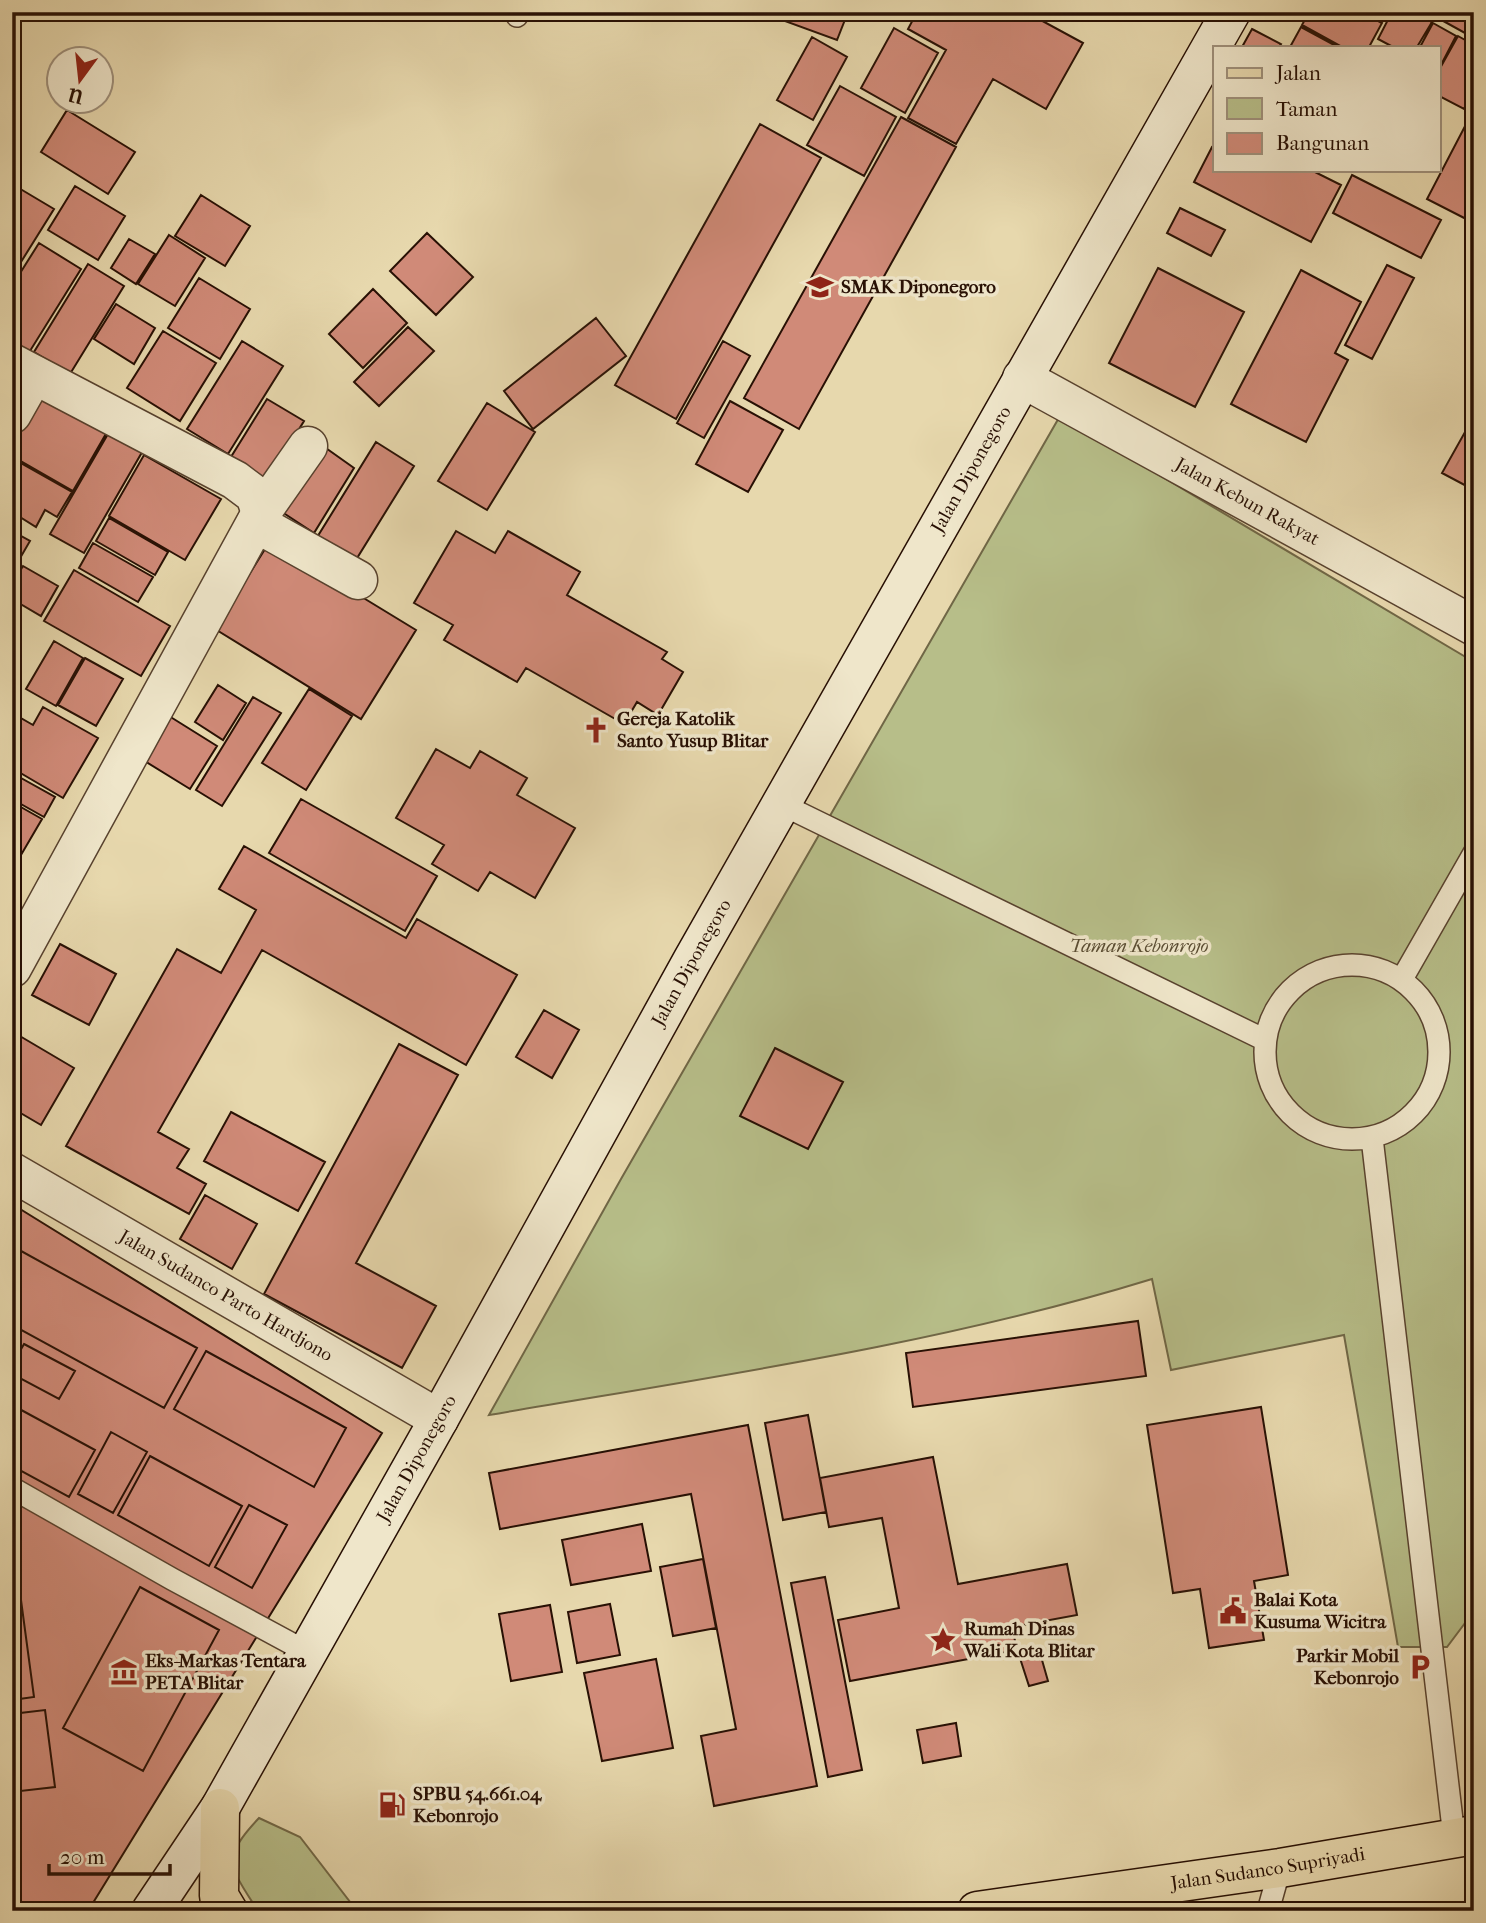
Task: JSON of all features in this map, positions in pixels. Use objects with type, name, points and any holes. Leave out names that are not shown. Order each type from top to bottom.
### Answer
[{"type":"main road","name":"Jalan Diponegoro","points":[[151,1911],[220,1808],[1021,377],[1231,12]]},
{"type":"main road","points":[[12,414],[23,369],[235,480],[255,495],[258,518]]},
{"type":"main road","name":"Jalan Kebun Rakyat","points":[[1021,377],[1474,626]]},
{"type":"main road","points":[[12,968],[258,518],[308,446]]},
{"type":"main road","points":[[258,518],[358,580]]},
{"type":"main road","name":"Jalan Sudanco Parto Hardjono","points":[[12,1172],[439,1419]]},
{"type":"main road","points":[[220,1808],[219,1896],[228,1911]]},
{"type":"main road","name":"Jalan Sudanco Supriyadi","points":[[977,1911],[1280,1868],[1464,1836]]},
{"type":"lane","points":[[781,804],[1265,1040]]},
{"type":"lane","points":[[1402,979],[1474,853]]},
{"type":"lane","points":[[1367,965],[1402,979],[1432,1013],[1440,1042],[1440,1063],[1431,1092],[1402,1125],[1372,1138],[1342,1139],[1315,1132],[1283,1106],[1268,1079],[1265,1040],[1274,1011],[1291,988],[1330,967],[1367,965]]},
{"type":"lane","points":[[1372,1138],[1464,1836]]},
{"type":"lane","points":[[12,1488],[307,1652]]},
{"type":"lane","points":[[1268,1911],[1280,1868]]},
{"type":"green space","name":"Taman Kebonrojo","points":[[1060,416],[1474,662],[1474,1611],[1447,1647],[1398,1647],[1344,1335],[1171,1370],[1152,1279],[989,1323],[906,1341],[739,1373],[489,1415],[621,1179]]},
{"type":"green space","points":[[259,1818],[300,1837],[357,1911],[258,1911],[241,1884],[233,1863],[238,1844]]},
{"type":"building","points":[[785,12],[848,12],[837,40],[782,20]]},
{"type":"building","points":[[917,12],[1026,12],[1083,43],[1046,109],[993,79],[956,144],[908,118],[946,50],[908,29]]},
{"type":"building","points":[[1309,12],[1361,12],[1382,23],[1370,46],[1340,46],[1302,25]]},
{"type":"building","points":[[1392,12],[1413,12],[1432,22],[1418,46],[1391,46],[1378,39]]},
{"type":"building","points":[[1427,12],[1474,12],[1474,38]]},
{"type":"building","points":[[1433,23],[1456,36],[1440,67],[1440,46],[1421,46]]},
{"type":"building","points":[[1301,27],[1336,46],[1291,46]]},
{"type":"building","points":[[894,28],[938,53],[905,113],[861,88]]},
{"type":"building","points":[[1252,29],[1281,44],[1280,46],[1243,46]]},
{"type":"building","points":[[1458,36],[1474,45],[1474,91],[1464,109],[1440,97],[1440,68]]},
{"type":"building","points":[[812,37],[847,57],[813,120],[777,100]]},
{"type":"building","points":[[840,86],[896,117],[864,176],[807,145]]},
{"type":"building","points":[[1474,109],[1474,223],[1427,199]]},
{"type":"building","points":[[63,116],[77,116],[135,152],[108,194],[41,152]]},
{"type":"building","points":[[901,117],[956,147],[799,429],[744,398]]},
{"type":"building","points":[[760,124],[821,158],[676,419],[615,385]]},
{"type":"building","points":[[1212,147],[1213,172],[1315,172],[1341,185],[1311,242],[1194,182]]},
{"type":"building","points":[[1352,175],[1441,220],[1421,258],[1333,213]]},
{"type":"building","points":[[12,184],[54,209],[16,270],[12,268]]},
{"type":"building","points":[[75,186],[125,216],[98,260],[48,230]]},
{"type":"building","points":[[201,195],[250,226],[225,266],[175,236]]},
{"type":"building","points":[[1180,208],[1225,230],[1211,256],[1167,233]]},
{"type":"building","points":[[427,233],[473,277],[436,315],[390,271]]},
{"type":"building","points":[[169,235],[205,258],[175,306],[138,284]]},
{"type":"building","points":[[129,239],[155,254],[136,284],[111,268]]},
{"type":"building","points":[[39,243],[81,269],[25,359],[12,351],[12,286]]},
{"type":"building","points":[[88,264],[124,286],[70,374],[34,352]]},
{"type":"building","points":[[1387,265],[1414,278],[1372,359],[1345,345]]},
{"type":"building","points":[[1158,268],[1244,312],[1195,407],[1109,363]]},
{"type":"building","points":[[1301,270],[1361,302],[1335,353],[1348,360],[1306,442],[1231,404]]},
{"type":"building","points":[[199,278],[250,309],[220,359],[168,328]]},
{"type":"building","points":[[373,289],[407,323],[363,368],[329,334]]},
{"type":"building","points":[[116,304],[155,328],[134,364],[94,339]]},
{"type":"building","points":[[596,318],[626,356],[533,429],[504,391]]},
{"type":"building","points":[[408,327],[434,351],[379,406],[354,382]]},
{"type":"building","points":[[163,331],[216,363],[180,421],[127,388]]},
{"type":"building","points":[[242,341],[283,366],[228,454],[187,429]]},
{"type":"building","points":[[723,341],[750,356],[704,438],[677,423]]},
{"type":"building","points":[[42,395],[107,432],[73,491],[12,456],[12,445]]},
{"type":"building","points":[[267,399],[304,421],[263,488],[226,465]]},
{"type":"building","points":[[730,401],[783,430],[748,492],[696,464]]},
{"type":"building","points":[[487,403],[535,432],[487,510],[438,481]]},
{"type":"building","points":[[1474,416],[1474,490],[1442,473]]},
{"type":"building","points":[[112,427],[145,447],[84,553],[50,534]]},
{"type":"building","points":[[376,442],[414,466],[354,563],[316,539]]},
{"type":"building","points":[[323,446],[354,468],[314,533],[282,512]]},
{"type":"building","points":[[144,455],[221,499],[185,560],[109,516]]},
{"type":"building","points":[[17,461],[72,492],[57,517],[45,510],[36,527],[12,512],[12,504],[18,495],[12,491],[12,470]]},
{"type":"building","points":[[109,518],[168,552],[155,575],[96,541]]},
{"type":"building","points":[[12,531],[30,541],[12,572]]},
{"type":"building","points":[[456,531],[495,553],[508,531],[580,572],[567,595],[667,652],[662,659],[683,672],[658,715],[637,702],[624,724],[526,668],[517,682],[444,640],[453,625],[414,603]]},
{"type":"building","points":[[270,541],[416,630],[361,719],[215,629]]},
{"type":"building","points":[[93,543],[153,577],[138,602],[79,568]]},
{"type":"building","points":[[23,566],[58,586],[41,616],[12,599],[12,584]]},
{"type":"building","points":[[74,570],[170,626],[141,676],[44,621]]},
{"type":"building","points":[[54,641],[83,658],[56,706],[26,689]]},
{"type":"building","points":[[85,658],[123,679],[96,726],[58,705]]},
{"type":"building","points":[[218,685],[246,703],[223,740],[195,722]]},
{"type":"building","points":[[309,689],[352,716],[306,790],[262,763]]},
{"type":"building","points":[[253,697],[281,713],[222,806],[196,790]]},
{"type":"building","points":[[43,707],[98,738],[63,798],[12,768],[12,713],[33,725]]},
{"type":"building","points":[[169,716],[217,746],[190,789],[143,760]]},
{"type":"building","points":[[436,749],[470,768],[480,751],[527,778],[517,795],[575,828],[535,898],[490,872],[478,891],[432,864],[444,845],[396,818]]},
{"type":"building","points":[[12,773],[55,797],[44,817],[12,799]]},
{"type":"building","points":[[301,799],[437,876],[405,931],[269,853]]},
{"type":"building","points":[[12,802],[42,819],[21,855],[12,850]]},
{"type":"building","points":[[244,846],[406,938],[417,919],[517,975],[466,1065],[262,950],[158,1132],[189,1149],[177,1168],[206,1184],[189,1214],[66,1146],[177,949],[221,973],[256,910],[219,889]]},
{"type":"building","points":[[60,944],[116,974],[89,1025],[32,995]]},
{"type":"building","points":[[544,1010],[579,1030],[552,1078],[516,1057]]},
{"type":"building","points":[[13,1032],[74,1068],[41,1125],[12,1108]]},
{"type":"building","points":[[399,1044],[458,1075],[356,1263],[436,1306],[402,1368],[264,1294]]},
{"type":"building","points":[[775,1048],[843,1082],[808,1149],[740,1116]]},
{"type":"building","points":[[231,1112],[325,1162],[298,1211],[204,1161]]},
{"type":"building","points":[[205,1195],[257,1224],[232,1269],[180,1239]]},
{"type":"building","name":"Eks-Markas Tentara PETA Blitar","points":[[12,1204],[382,1433],[88,1911],[12,1911]]},
{"type":"building","points":[[12,1246],[197,1348],[164,1408],[12,1325]]},
{"type":"building","points":[[1138,1321],[1146,1376],[913,1407],[906,1353]]},
{"type":"building","points":[[24,1344],[75,1371],[59,1399],[12,1374],[12,1365]]},
{"type":"building","points":[[206,1351],[346,1428],[314,1487],[174,1409]]},
{"type":"building","points":[[12,1405],[95,1450],[69,1497],[12,1466]]},
{"type":"building","points":[[1261,1407],[1288,1575],[1254,1581],[1264,1640],[1209,1648],[1200,1589],[1173,1593],[1147,1425]]},
{"type":"building","points":[[808,1415],[826,1512],[783,1520],[765,1423]]},
{"type":"building","points":[[748,1425],[817,1786],[714,1806],[701,1736],[736,1729],[691,1494],[500,1529],[489,1473]]},
{"type":"building","points":[[111,1432],[147,1452],[113,1513],[78,1494]]},
{"type":"building","points":[[150,1456],[242,1506],[209,1566],[118,1515]]},
{"type":"building","points":[[933,1457],[958,1584],[1067,1564],[1077,1615],[1012,1627],[1017,1650],[850,1681],[838,1620],[899,1608],[882,1518],[829,1527],[820,1478]]},
{"type":"building","points":[[249,1505],[287,1525],[252,1588],[215,1567]]},
{"type":"building","points":[[642,1524],[651,1571],[571,1585],[562,1540]]},
{"type":"building","points":[[12,1533],[34,1697],[12,1700]]},
{"type":"building","points":[[703,1559],[716,1628],[673,1636],[660,1567]]},
{"type":"building","points":[[825,1577],[862,1770],[828,1777],[791,1583]]},
{"type":"building","points":[[140,1587],[219,1630],[143,1771],[63,1728]]},
{"type":"building","points":[[610,1604],[620,1655],[577,1663],[568,1612]]},
{"type":"building","points":[[550,1605],[562,1672],[511,1681],[499,1614]]},
{"type":"building","points":[[1038,1646],[1048,1681],[1029,1686],[1018,1652]]},
{"type":"building","points":[[656,1659],[673,1748],[602,1761],[584,1673]]},
{"type":"building","points":[[45,1710],[55,1787],[12,1792],[12,1714]]},
{"type":"building","points":[[956,1723],[961,1756],[923,1763],[917,1730]]},
{"type":"place","name":"SMAK Diponegoro","points":[[820,287]]},
{"type":"place","name":"Gereja Katolik Santo Yusup Blitar","points":[[596,730]]},
{"type":"place","name":"Balai Kota Kusuma Wicitra","points":[[1233,1611]]},
{"type":"place","name":"Rumah Dinas Wali Kota Blitar","points":[[943,1640]]},
{"type":"place","name":"Parkir Mobil Kebonrojo","points":[[1420,1667]]},
{"type":"place","name":"Eks-Markas Tentara PETA Blitar","points":[[124,1672]]},
{"type":"place","name":"SPBU 54.661.04 Kebonrojo","points":[[392,1805]]}]
